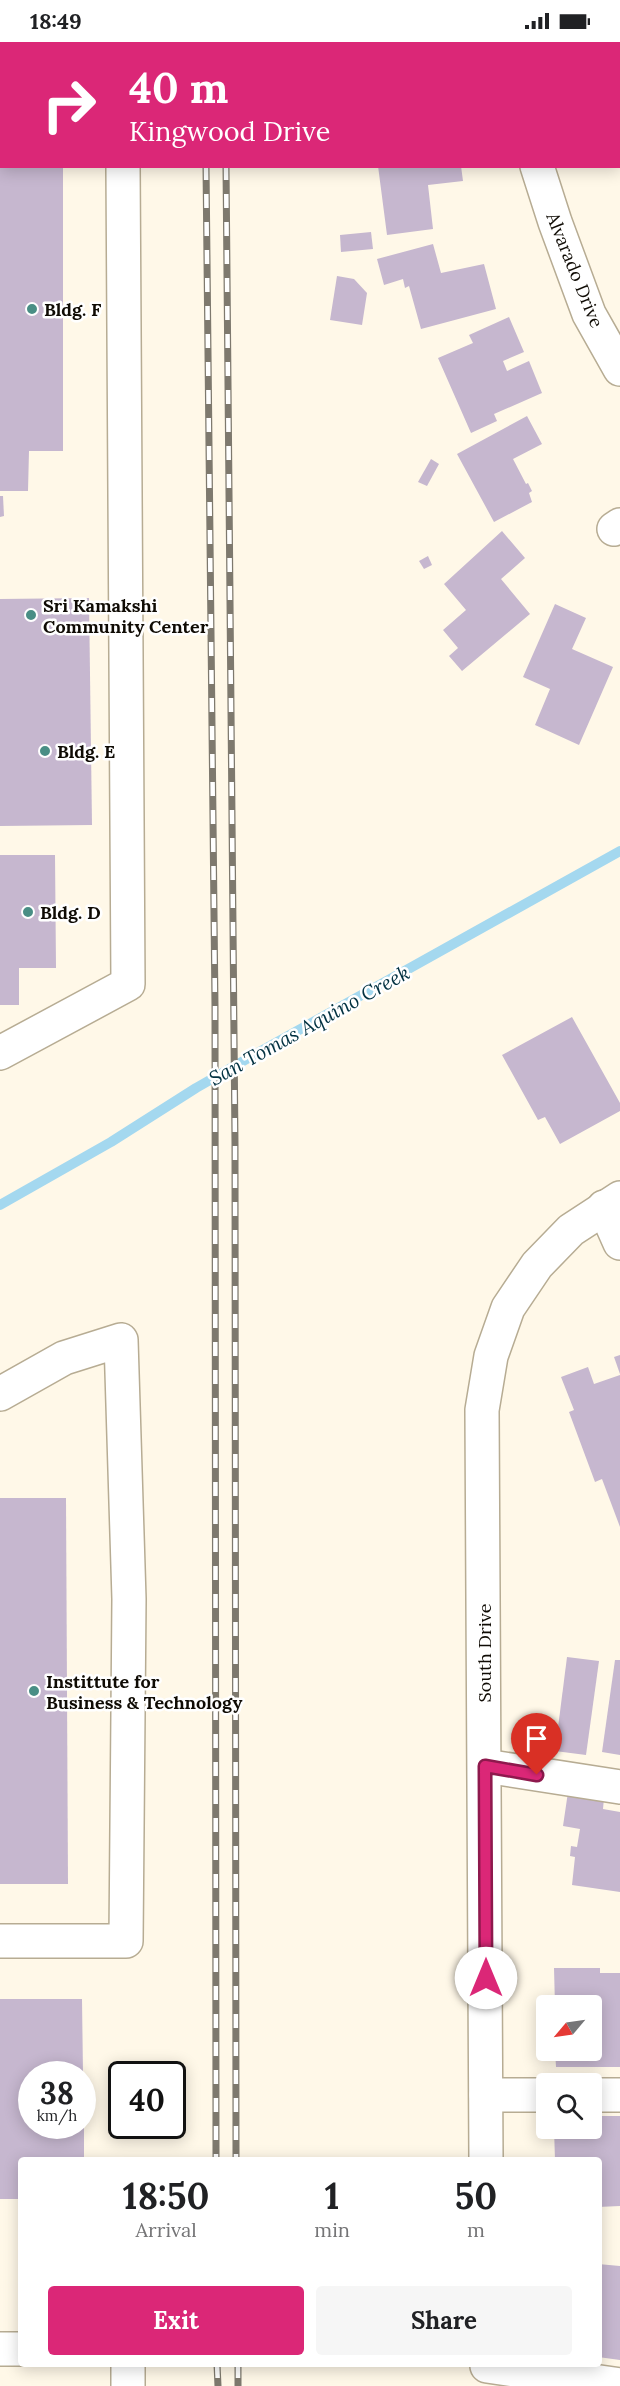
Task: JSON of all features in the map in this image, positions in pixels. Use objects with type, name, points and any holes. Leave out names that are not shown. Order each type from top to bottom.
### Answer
[{"type":"street","points":[[0,1053],[128,984],[123,168]]},
{"type":"street","name":"Alvarado Drive","points":[[538,168],[555,222],[590,314],[620,369]]},
{"type":"street","points":[[612,1203],[620,1244]]},
{"type":"street","name":"South Drive","points":[[486,2157],[482,1410],[490,1356],[508,1308],[537,1265],[571,1230],[612,1203]]},
{"type":"street","points":[[0,1394],[64,1358],[121,1340],[129,1599],[126,1941],[0,1941]]},
{"type":"street","points":[[485,1766],[620,1787]]},
{"type":"street","points":[[486,2095],[536,2095]]},
{"type":"street","points":[[602,2095],[620,2095]]},
{"type":"street","points":[[0,2349],[18,2349]]},
{"type":"street","points":[[128,2367],[128,2386]]},
{"type":"street","points":[[487,2372],[620,2385]]},
{"type":"building","name":"Bldg. F","points":[[0,168],[63,168],[63,451],[29,451],[28,491],[0,491]]},
{"type":"building","points":[[378,168],[461,168],[463,181],[428,185],[433,229],[387,235]]},
{"type":"building","points":[[371,232],[373,249],[341,252],[340,235]]},
{"type":"building","points":[[433,244],[441,273],[484,264],[496,309],[421,329],[409,286],[405,288],[403,279],[384,285],[377,259]]},
{"type":"building","points":[[337,276],[354,279],[367,293],[362,325],[330,320]]},
{"type":"building","points":[[509,317],[524,352],[503,361],[507,371],[529,361],[542,393],[494,414],[497,421],[471,433],[438,358],[473,343],[469,335]]},
{"type":"building","points":[[527,416],[542,444],[513,459],[532,491],[529,493],[532,502],[494,522],[457,454]]},
{"type":"building","points":[[431,459],[439,464],[427,486],[418,482]]},
{"type":"building","points":[[0,496],[3,496],[4,516],[0,517]]},
{"type":"building","points":[[502,531],[525,558],[501,579],[530,614],[462,671],[449,656],[458,648],[443,630],[466,610],[444,584]]},
{"type":"building","points":[[428,556],[432,565],[424,569],[419,561]]},
{"type":"building","name":"Bldg. E","points":[[89,598],[92,825],[0,826],[0,599]]},
{"type":"building","points":[[555,604],[586,618],[572,649],[613,667],[579,745],[535,725],[550,689],[523,677]]},
{"type":"building","name":"Bldg. D","points":[[0,855],[55,855],[56,968],[19,968],[19,1005],[0,1005]]},
{"type":"building","points":[[572,1017],[620,1103],[620,1111],[560,1144],[545,1117],[538,1120],[502,1055]]},
{"type":"building","points":[[620,1355],[620,1374],[614,1357]]},
{"type":"building","points":[[588,1367],[594,1384],[620,1375],[620,1527],[602,1479],[595,1482],[569,1412],[574,1410],[561,1377]]},
{"type":"building","name":"Instittute for Business & Technology","points":[[0,1498],[66,1498],[68,1884],[0,1884]]},
{"type":"building","points":[[567,1657],[599,1661],[586,1755],[555,1751]]},
{"type":"building","points":[[615,1660],[620,1660],[620,1755],[602,1752]]},
{"type":"building","points":[[568,1792],[604,1798],[603,1809],[620,1812],[620,1892],[572,1885],[575,1857],[570,1856],[571,1846],[577,1847],[580,1829],[563,1826]]},
{"type":"building","points":[[554,1968],[600,1968],[600,1973],[620,1973],[620,2067],[556,2067],[556,2061],[602,2061],[602,1995],[555,1995]]},
{"type":"building","points":[[0,1999],[82,1999],[83,2061],[18,2061],[18,2139],[84,2139],[84,2157],[18,2157],[18,2199],[0,2199]]},
{"type":"building","points":[[602,2116],[620,2116],[620,2206],[602,2207],[602,2157],[555,2157],[554,2139],[602,2139]]},
{"type":"building","points":[[602,2264],[620,2266],[620,2360],[602,2358]]},
{"type":"waterway","name":"San Tomas Aquino Creek","points":[[0,1205],[111,1142],[245,1060],[620,851]]},
{"type":"railway","points":[[206,168],[215,1006],[216,2157]]},
{"type":"railway","points":[[226,168],[235,1144],[236,2157]]},
{"type":"railway","points":[[217,2367],[218,2386]]},
{"type":"railway","points":[[238,2367],[238,2386]]},
{"type":"place","name":"Bldg. F","points":[[32,309]]},
{"type":"place","name":"Sri Kamakshi Community Center","points":[[31,615]]},
{"type":"place","name":"Bldg. E","points":[[45,751]]},
{"type":"place","name":"Bldg. D","points":[[28,912]]},
{"type":"place","name":"Instittute for Business & Technology","points":[[34,1691]]},
{"type":"route","points":[[486,1978],[485,1766],[537,1775]]}]
